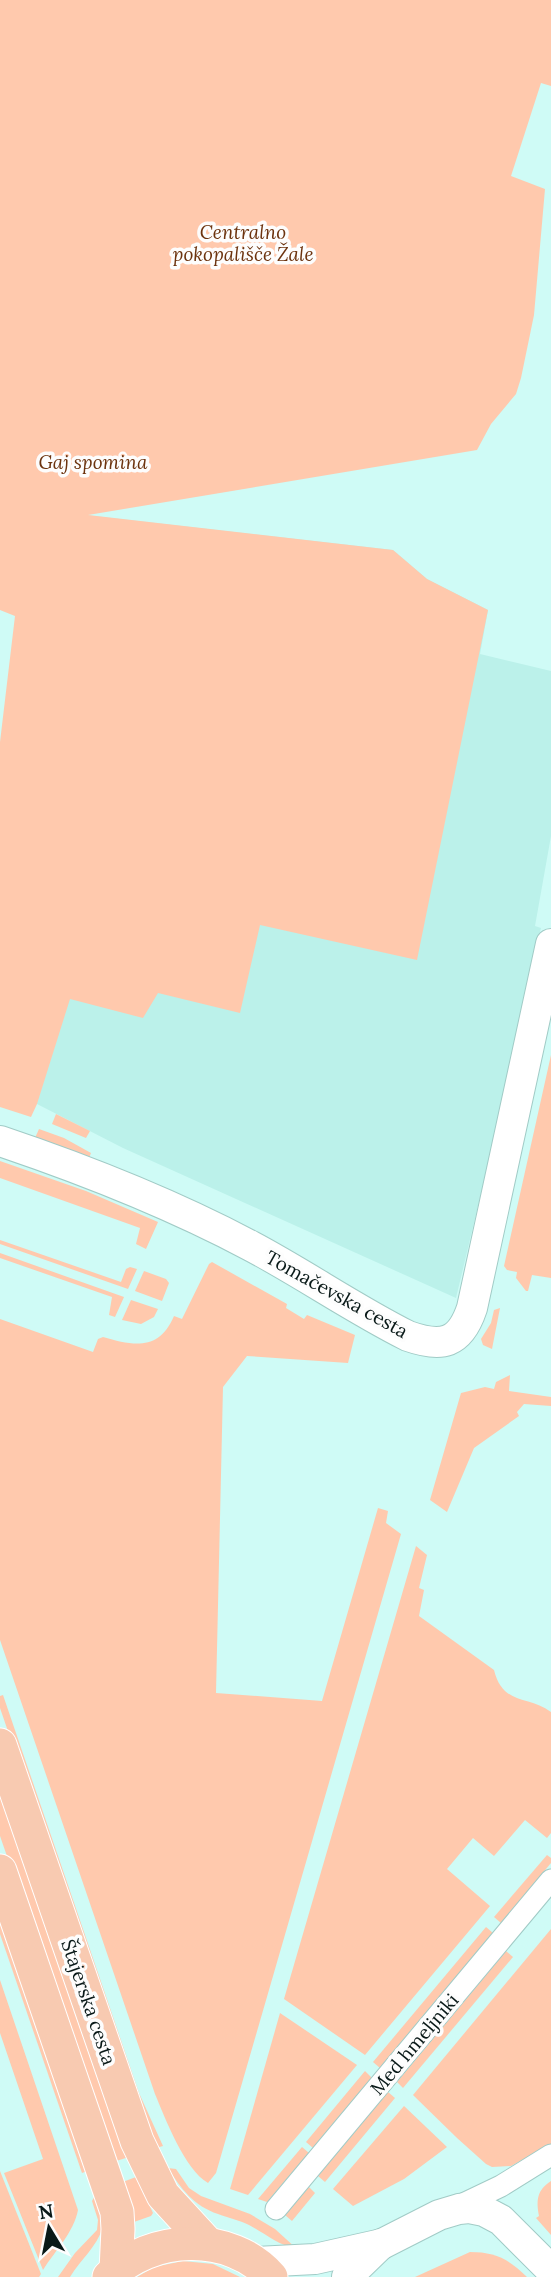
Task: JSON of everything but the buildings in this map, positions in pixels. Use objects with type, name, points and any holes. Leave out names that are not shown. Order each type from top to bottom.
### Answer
[{"type":"main road","name":"Štajerska cesta","points":[[0,1745],[137,2141],[163,2195],[207,2244]]},
{"type":"main road","points":[[0,1871],[113,2200],[118,2221],[103,2275]]},
{"type":"main road","points":[[103,2275],[142,2254],[179,2244],[207,2244],[263,2269]]},
{"type":"street","name":"Tomačevska cesta","points":[[0,1141],[104,1178],[207,1223],[408,1336],[435,1342],[452,1339],[464,1327],[472,1307],[551,943]]},
{"type":"street","name":"Med hmeljniki","points":[[276,2208],[551,1880]]},
{"type":"street","points":[[263,2269],[382,2244],[501,2186],[551,2155]]},
{"type":"street","points":[[449,2211],[477,2209],[496,2217],[551,2270]]},
{"type":"street","points":[[347,2277],[382,2244]]},
{"type":"shaded area","points":[[85,515],[393,550],[427,579],[488,610],[480,654],[551,671],[551,836],[535,926],[541,928],[456,1298],[123,1148],[0,1082]]},
{"type":"green space","points":[[0,0],[551,0],[551,86],[541,83],[511,176],[545,189],[534,315],[516,394],[491,424],[477,450],[88,515],[393,550],[427,579],[488,610],[417,960],[260,925],[240,1013],[158,993],[143,1018],[70,999],[31,1117],[0,1107],[0,742],[15,616],[0,610]]},
{"type":"green space","points":[[551,1055],[551,1278],[532,1275],[526,1291],[516,1278],[517,1272],[507,1270],[504,1266]]},
{"type":"green space","points":[[56,1114],[90,1131],[86,1138],[52,1124]]},
{"type":"green space","points":[[39,1129],[64,1138],[91,1153],[89,1158],[35,1138]]},
{"type":"green space","points":[[0,1161],[86,1191],[158,1222],[146,1249],[136,1244],[140,1228],[0,1178]]},
{"type":"green space","points":[[0,1240],[121,1282],[126,1269],[137,1269],[128,1289],[0,1244]]},
{"type":"green space","points":[[0,1253],[124,1297],[115,1317],[109,1315],[112,1297],[0,1258]]},
{"type":"green space","points":[[212,1262],[287,1304],[286,1308],[304,1319],[307,1315],[355,1335],[348,1363],[247,1356],[223,1387],[216,1693],[322,1701],[378,1508],[388,1511],[386,1523],[401,1534],[216,2173],[208,2183],[191,2167],[155,2094],[0,1640],[0,1319],[93,1352],[98,1339],[103,1337],[135,1344],[144,1343],[161,1335],[174,1316],[182,1319]]},
{"type":"green space","points":[[144,1271],[166,1279],[169,1283],[162,1301],[135,1291]]},
{"type":"green space","points":[[131,1300],[158,1309],[154,1317],[141,1324],[122,1320]]},
{"type":"green space","points":[[500,1308],[492,1349],[483,1345],[481,1339],[491,1323],[494,1310]]},
{"type":"green space","points":[[510,1375],[509,1391],[551,1397],[551,1406],[524,1404],[517,1412],[519,1416],[474,1448],[447,1512],[430,1500],[461,1393],[485,1387],[494,1389],[496,1382]]},
{"type":"green space","points":[[416,1546],[427,1555],[419,1588],[424,1590],[419,1616],[494,1670],[503,1689],[510,1695],[551,1712],[551,1833],[547,1838],[525,1820],[494,1856],[473,1838],[447,1869],[490,1906],[365,2055],[284,1999]]},
{"type":"green space","points":[[3,1695],[139,2093],[163,2146],[156,2148],[133,2095],[0,1708],[0,1696]]},
{"type":"green space","points":[[0,1782],[129,2157],[113,2162],[0,1836]]},
{"type":"green space","points":[[547,1855],[551,1858],[551,1863],[501,1923],[494,1917]]},
{"type":"green space","points":[[0,1908],[90,2170],[82,2173],[0,1934]]},
{"type":"green space","points":[[486,1927],[493,1933],[380,2068],[373,2062]]},
{"type":"green space","points":[[551,1929],[551,2144],[511,2166],[492,2167],[457,2138],[413,2095]]},
{"type":"green space","points":[[506,1951],[513,1957],[403,2088],[397,2082]]},
{"type":"green space","points":[[0,1980],[78,2210],[68,2234],[43,2270],[4,2173],[43,2159],[0,2033]]},
{"type":"green space","points":[[280,2013],[357,2065],[248,2195],[230,2189]]},
{"type":"green space","points":[[365,2071],[372,2078],[313,2148],[306,2142]]},
{"type":"green space","points":[[388,2092],[395,2098],[325,2182],[318,2176]]},
{"type":"green space","points":[[404,2106],[447,2147],[404,2179],[353,2206],[333,2189]]},
{"type":"green space","points":[[302,2147],[309,2153],[267,2202],[258,2199]]},
{"type":"green space","points":[[168,2168],[176,2169],[189,2188],[201,2196],[250,2214],[275,2229],[297,2249],[278,2242],[245,2223],[209,2211],[183,2190]]},
{"type":"green space","points":[[0,2171],[41,2274],[39,2277],[0,2277]]},
{"type":"green space","points":[[136,2177],[153,2213],[134,2222],[120,2183]]},
{"type":"green space","points":[[551,2181],[551,2235],[536,2218],[539,2216],[540,2192]]},
{"type":"green space","points":[[309,2187],[315,2193],[292,2221],[285,2215]]},
{"type":"green space","points":[[97,2192],[103,2227],[100,2234],[70,2277],[58,2277],[75,2253],[97,2230],[98,2220],[92,2201]]},
{"type":"green space","points":[[470,2252],[487,2253],[501,2258],[527,2277],[415,2277]]},
{"type":"green space","points":[[183,2261],[213,2264],[240,2277],[137,2277],[154,2267]]},
{"type":"park label","name":"Centralno pokopališče Žale","points":[[243,243]]},
{"type":"park label","name":"Gaj spomina","points":[[93,462]]}]
